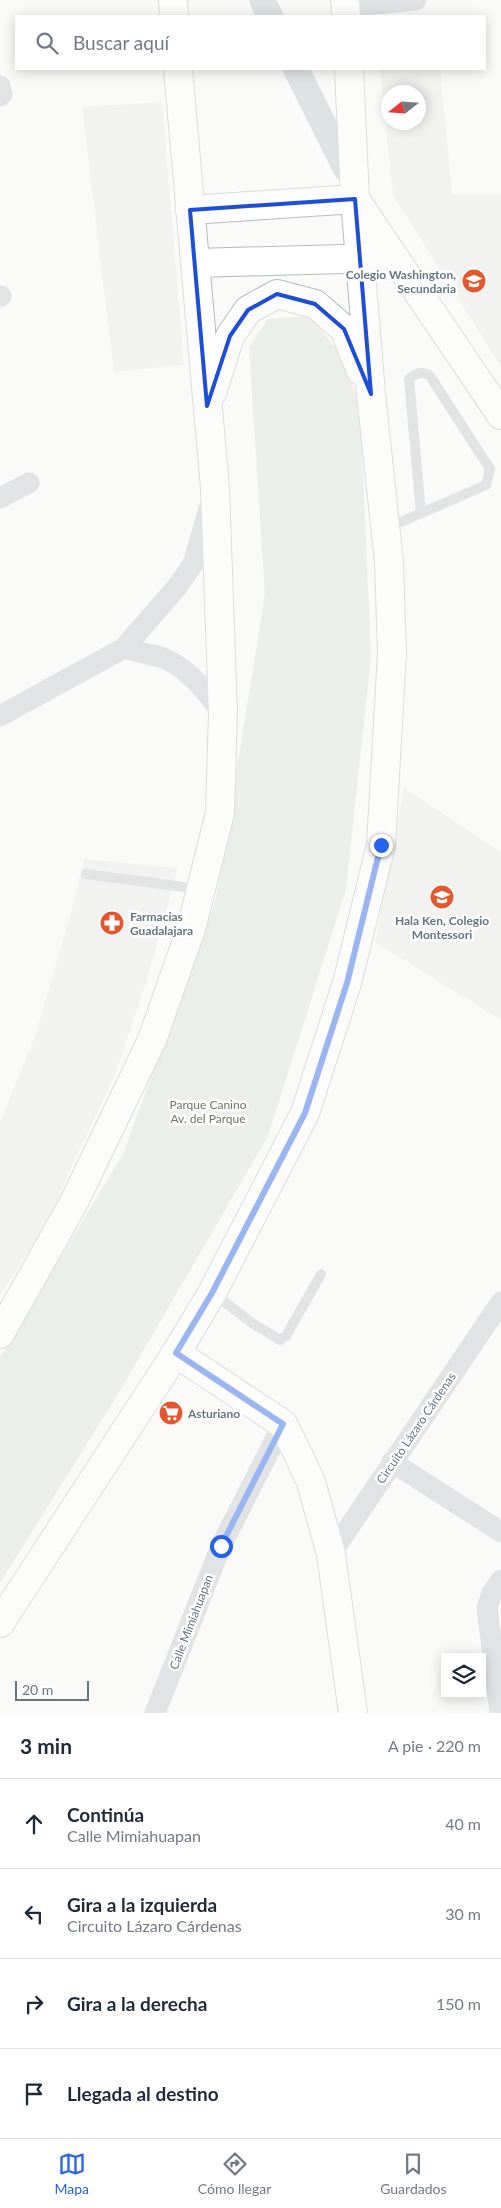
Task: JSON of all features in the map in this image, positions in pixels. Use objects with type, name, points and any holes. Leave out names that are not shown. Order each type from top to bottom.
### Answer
[{"type":"main road","points":[[173,0],[174,15]]},
{"type":"main road","points":[[0,1334],[73,1204],[152,1040],[192,929],[220,813],[224,714],[215,488],[178,70]]},
{"type":"main road","points":[[0,1623],[176,1353],[212,1293],[305,1113],[347,983],[381,845],[392,653],[390,562],[371,394],[355,199],[349,70]]},
{"type":"main road","points":[[190,210],[355,199]]},
{"type":"main road","points":[[355,199],[501,415]]},
{"type":"main road","points":[[196,262],[395,257]]},
{"type":"main road","points":[[207,406],[230,336],[248,310],[277,294],[315,304],[344,329],[371,394]]},
{"type":"main road","points":[[176,1353],[283,1424],[311,1482],[331,1554],[353,1713]]},
{"type":"street","points":[[346,8],[416,0]]},
{"type":"street","points":[[0,86],[2,94],[0,96]]},
{"type":"street","points":[[0,498],[29,483]]},
{"type":"street","points":[[0,716],[124,648],[193,564],[215,488]]},
{"type":"street","points":[[124,648],[164,658],[180,667],[203,687],[224,714]]},
{"type":"street","name":"Circuito Lázaro Cárdenas","points":[[331,1554],[501,1302]]},
{"type":"street","name":"Calle Mimiahuapan","points":[[157,1712],[221,1546],[283,1424]]},
{"type":"street","points":[[392,1462],[501,1532]]},
{"type":"street","points":[[500,1713],[487,1608],[492,1593],[501,1580]]},
{"type":"lane","points":[[386,528],[421,513],[486,485],[490,469],[430,376],[424,372],[417,373],[409,379],[421,513]]},
{"type":"lane","points":[[86,874],[201,889]]},
{"type":"lane","points":[[212,1293],[252,1324],[280,1340],[286,1336],[321,1274]]},
{"type":"highlighted area","points":[[355,199],[371,394],[344,329],[315,304],[277,294],[248,310],[230,336],[207,406],[190,210]]},
{"type":"shaded area","name":"Colegio Washington, Secundaria","points":[[380,70],[440,70],[452,194],[501,194],[501,367],[393,195],[386,130],[426,130],[426,85],[382,85]]},
{"type":"shaded area","points":[[162,102],[184,365],[114,372],[82,107]]},
{"type":"shaded area","name":"Hala Ken, Colegio Montessori","points":[[404,788],[501,852],[501,1020],[375,942]]},
{"type":"shaded area","points":[[84,859],[178,868],[147,979],[115,1075],[69,1172],[51,1217],[0,1295],[0,1122],[36,1034],[72,909]]},
{"type":"green space","name":"Parque Canino Av. del Parque","points":[[311,316],[336,349],[360,402],[371,656],[346,889],[268,1136],[118,1394],[0,1583],[0,1357],[123,1154],[216,898],[265,595],[249,347],[268,319]]},
{"type":"waterway","points":[[262,0],[270,15]]},
{"type":"waterway","points":[[296,70],[346,169]]},
{"type":"place","name":"Colegio Washington, Secundaria","points":[[474,281]]},
{"type":"place","name":"Hala Ken, Colegio Montessori","points":[[442,897]]},
{"type":"place","name":"Farmacias Guadalajara","points":[[112,923]]},
{"type":"place","name":"Asturiano","points":[[171,1413]]},
{"type":"route","points":[[221,1546],[283,1424],[176,1353],[212,1293],[305,1113],[347,983],[381,845]]}]
